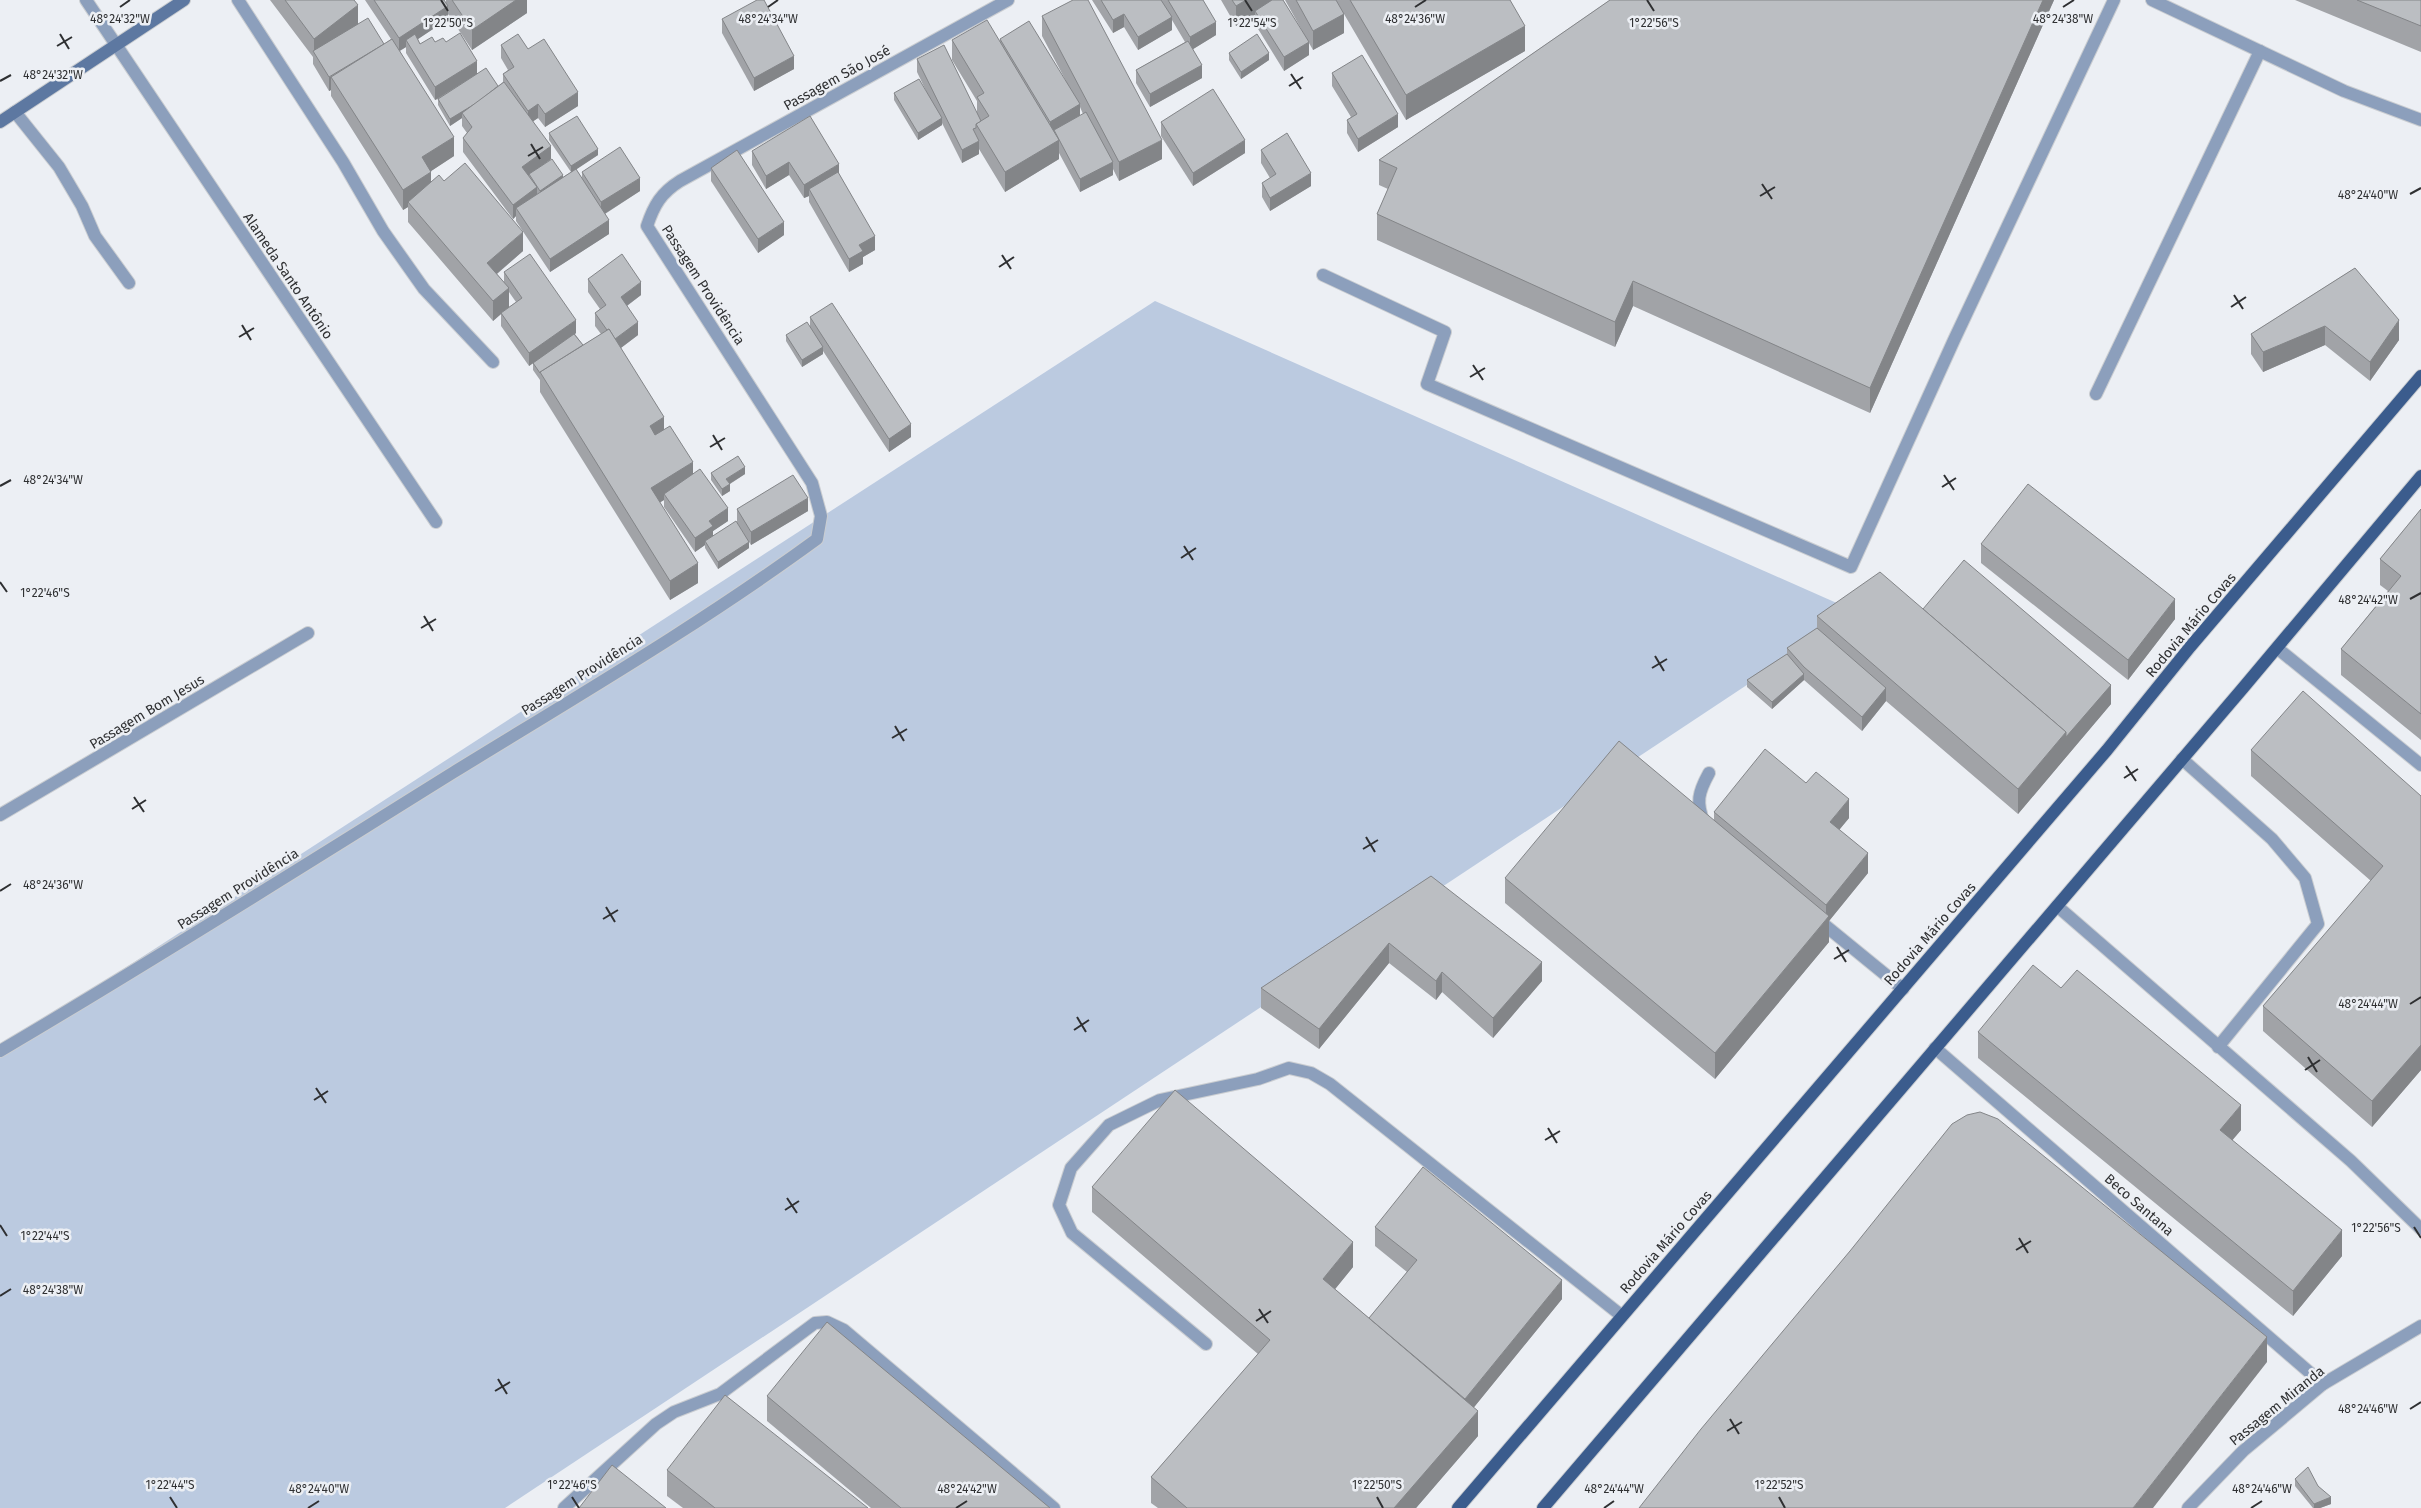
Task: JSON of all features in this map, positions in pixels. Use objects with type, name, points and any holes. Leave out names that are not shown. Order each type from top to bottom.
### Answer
[{"type":"main road","points":[[0,122],[184,0]]},
{"type":"main road","name":"Rodovia Mário Covas","points":[[1458,1508],[2107,750],[2196,640],[2421,376]]},
{"type":"main road","points":[[1543,1508],[2277,648],[2421,476]]},
{"type":"street","name":"Alameda Santo Antônio","points":[[86,0],[436,522]]},
{"type":"street","points":[[238,0],[343,162],[383,231],[424,289],[493,362]]},
{"type":"street","name":"Passagem São José","points":[[680,181],[1008,0]]},
{"type":"street","points":[[1323,275],[1446,332],[1427,384],[1851,567],[1954,340],[2114,0]]},
{"type":"street","points":[[2152,0],[2344,91],[2421,120]]},
{"type":"street","points":[[2096,394],[2260,51]]},
{"type":"street","points":[[15,112],[59,167],[82,206],[95,236],[129,283]]},
{"type":"street","name":"Passagem Providência","points":[[0,1051],[125,977],[629,664],[776,569],[817,539],[821,516],[812,483],[647,226],[653,208],[665,191],[680,181]]},
{"type":"street","name":"Passagem Bom Jesus","points":[[0,815],[308,633]]},
{"type":"street","points":[[2277,648],[2421,765]]},
{"type":"street","points":[[2182,759],[2272,839],[2306,878],[2318,924],[2218,1047]]},
{"type":"street","points":[[1708,774],[1699,791],[1699,810],[1706,828],[1713,834]]},
{"type":"street","points":[[2057,906],[2350,1161],[2421,1229]]},
{"type":"street","points":[[1803,907],[1903,989]]},
{"type":"street","name":"Beco Santana","points":[[1935,1048],[2323,1384]]},
{"type":"street","points":[[1206,1344],[1072,1233],[1059,1205],[1071,1168],[1109,1125],[1160,1100],[1258,1079],[1289,1068],[1311,1073],[1330,1084],[1622,1316]]},
{"type":"street","points":[[564,1508],[656,1424],[674,1412],[723,1398],[815,1323],[827,1322],[844,1330],[1054,1508]]},
{"type":"street","name":"Passagem Miranda","points":[[2188,1508],[2243,1451],[2323,1384],[2421,1326]]},
{"type":"shaded area","points":[[1155,301],[1857,612],[505,1508],[0,1508],[0,1049]]},
{"type":"building","points":[[285,0],[354,0],[358,5],[314,39]]},
{"type":"building","points":[[374,0],[444,0],[448,6],[399,38]]},
{"type":"building","points":[[452,0],[516,0],[472,30]]},
{"type":"building","points":[[757,0],[764,0],[794,56],[754,78],[722,19]]},
{"type":"building","points":[[1073,0],[1088,0],[1162,140],[1119,162],[1042,16]]},
{"type":"building","points":[[1101,0],[1161,0],[1172,17],[1138,37],[1124,14],[1113,20]]},
{"type":"building","points":[[1168,0],[1203,0],[1216,22],[1190,37]]},
{"type":"building","points":[[1232,0],[1246,0],[1236,6]]},
{"type":"building","points":[[1272,0],[1283,0],[1309,42],[1284,57],[1255,11]]},
{"type":"building","points":[[1296,0],[1336,0],[1344,14],[1313,31]]},
{"type":"building","points":[[1350,0],[1510,0],[1525,26],[1406,95]]},
{"type":"building","points":[[1610,0],[2043,0],[1870,388],[1633,281],[1615,322],[1377,214],[1397,168],[1379,160]]},
{"type":"building","points":[[2357,0],[2421,0],[2421,26]]},
{"type":"building","points":[[368,18],[384,44],[329,77],[313,51]]},
{"type":"building","points":[[987,20],[1059,140],[1005,172],[976,124],[989,116],[977,97],[984,93],[952,40]]},
{"type":"building","points":[[1029,21],[1080,104],[1050,122],[1000,39]]},
{"type":"building","points":[[460,33],[477,61],[435,87],[406,40],[415,34],[420,44],[432,37],[435,42],[443,38],[446,42]]},
{"type":"building","points":[[518,34],[528,49],[544,39],[578,92],[545,114],[538,104],[528,111],[503,74],[514,67],[501,45]]},
{"type":"building","points":[[1257,34],[1269,53],[1241,72],[1229,53]]},
{"type":"building","points":[[392,39],[454,137],[422,157],[431,172],[403,190],[331,77]]},
{"type":"building","points":[[1188,41],[1202,65],[1150,94],[1136,70]]},
{"type":"building","points":[[944,45],[981,121],[973,129],[979,141],[962,150],[917,59]]},
{"type":"building","points":[[1362,55],[1398,114],[1358,139],[1347,120],[1357,114],[1332,73]]},
{"type":"building","points":[[486,68],[498,86],[478,102],[450,119],[438,99]]},
{"type":"building","points":[[919,79],[942,118],[918,133],[894,93]]},
{"type":"building","points":[[504,82],[551,146],[522,167],[537,187],[513,205],[463,138],[472,127],[462,113]]},
{"type":"building","points":[[1213,89],[1245,140],[1193,173],[1161,122]]},
{"type":"building","points":[[1086,112],[1113,162],[1080,179],[1054,130]]},
{"type":"building","points":[[577,116],[598,149],[571,166],[549,133]]},
{"type":"building","points":[[810,116],[839,164],[804,185],[789,162],[766,176],[752,151]]},
{"type":"building","points":[[1287,133],[1311,173],[1270,198],[1262,183],[1276,174],[1261,150]]},
{"type":"building","points":[[620,147],[640,178],[601,202],[582,172]]},
{"type":"building","points":[[737,150],[784,222],[758,239],[711,168]]},
{"type":"building","points":[[552,159],[563,175],[540,191],[529,174]]},
{"type":"building","points":[[465,163],[523,232],[487,263],[509,288],[493,301],[408,202],[439,175],[444,181]]},
{"type":"building","points":[[576,169],[609,220],[550,259],[516,208]]},
{"type":"building","points":[[838,172],[875,236],[859,245],[863,251],[849,259],[809,189]]},
{"type":"building","points":[[530,254],[576,320],[529,353],[501,313],[522,298],[504,272]]},
{"type":"building","points":[[622,254],[641,282],[621,297],[638,322],[615,339],[595,313],[606,305],[588,279]]},
{"type":"building","points":[[2355,268],[2399,320],[2370,362],[2325,326],[2263,352],[2251,334]]},
{"type":"building","points":[[832,303],[911,424],[889,439],[810,317]]},
{"type":"building","points":[[807,322],[823,347],[802,360],[786,335]]},
{"type":"building","points":[[609,329],[664,417],[650,426],[655,435],[670,426],[693,462],[651,488],[698,563],[670,581],[540,372]]},
{"type":"building","points":[[574,334],[583,345],[540,373],[533,363]]},
{"type":"building","points":[[738,456],[745,467],[726,479],[730,484],[722,489],[711,473]]},
{"type":"building","points":[[700,469],[728,508],[709,521],[713,526],[695,538],[664,494]]},
{"type":"building","points":[[793,475],[808,498],[751,532],[737,509]]},
{"type":"building","points":[[2028,484],[2175,599],[2128,660],[1981,544]]},
{"type":"building","points":[[2421,509],[2421,714],[2341,649],[2401,576],[2380,559]]},
{"type":"building","points":[[736,521],[749,542],[718,562],[705,541]]},
{"type":"building","points":[[1964,560],[2111,685],[2066,737],[2066,732],[1923,609]]},
{"type":"building","points":[[1880,572],[2066,732],[2018,789],[1817,616]]},
{"type":"building","points":[[1817,628],[1886,688],[1862,717],[1804,667],[1787,648]]},
{"type":"building","points":[[1787,654],[1804,674],[1772,702],[1747,680]]},
{"type":"building","points":[[2303,691],[2421,796],[2421,1045],[2372,1101],[2263,1006],[2383,866],[2251,750]]},
{"type":"building","points":[[1619,741],[1829,916],[1715,1053],[1505,878]]},
{"type":"building","points":[[1765,749],[1806,783],[1816,772],[1849,799],[1830,822],[1868,853],[1826,905],[1714,812]]},
{"type":"building","points":[[1431,876],[1542,962],[1493,1018],[1442,972],[1436,981],[1389,943],[1319,1029],[1261,988]]},
{"type":"building","points":[[2033,965],[2061,988],[2077,970],[2241,1105],[2220,1130],[2342,1230],[2293,1291],[1978,1032]]},
{"type":"building","points":[[1175,1090],[1353,1242],[1323,1279],[1478,1411],[1394,1508],[1187,1508],[1151,1477],[1270,1340],[1092,1187]]},
{"type":"building","points":[[1980,1112],[1998,1119],[2267,1337],[2133,1508],[1639,1508],[1701,1429],[1850,1251],[1952,1124],[1967,1115]]},
{"type":"building","points":[[1423,1167],[1562,1280],[1465,1399],[1369,1318],[1417,1260],[1375,1227]]},
{"type":"building","points":[[827,1322],[1050,1508],[901,1508],[767,1396]]},
{"type":"building","points":[[725,1395],[868,1508],[715,1508],[667,1470]]},
{"type":"building","points":[[612,1465],[666,1508],[579,1508]]},
{"type":"building","points":[[2308,1467],[2318,1486],[2331,1497],[2314,1504],[2295,1479]]}]
